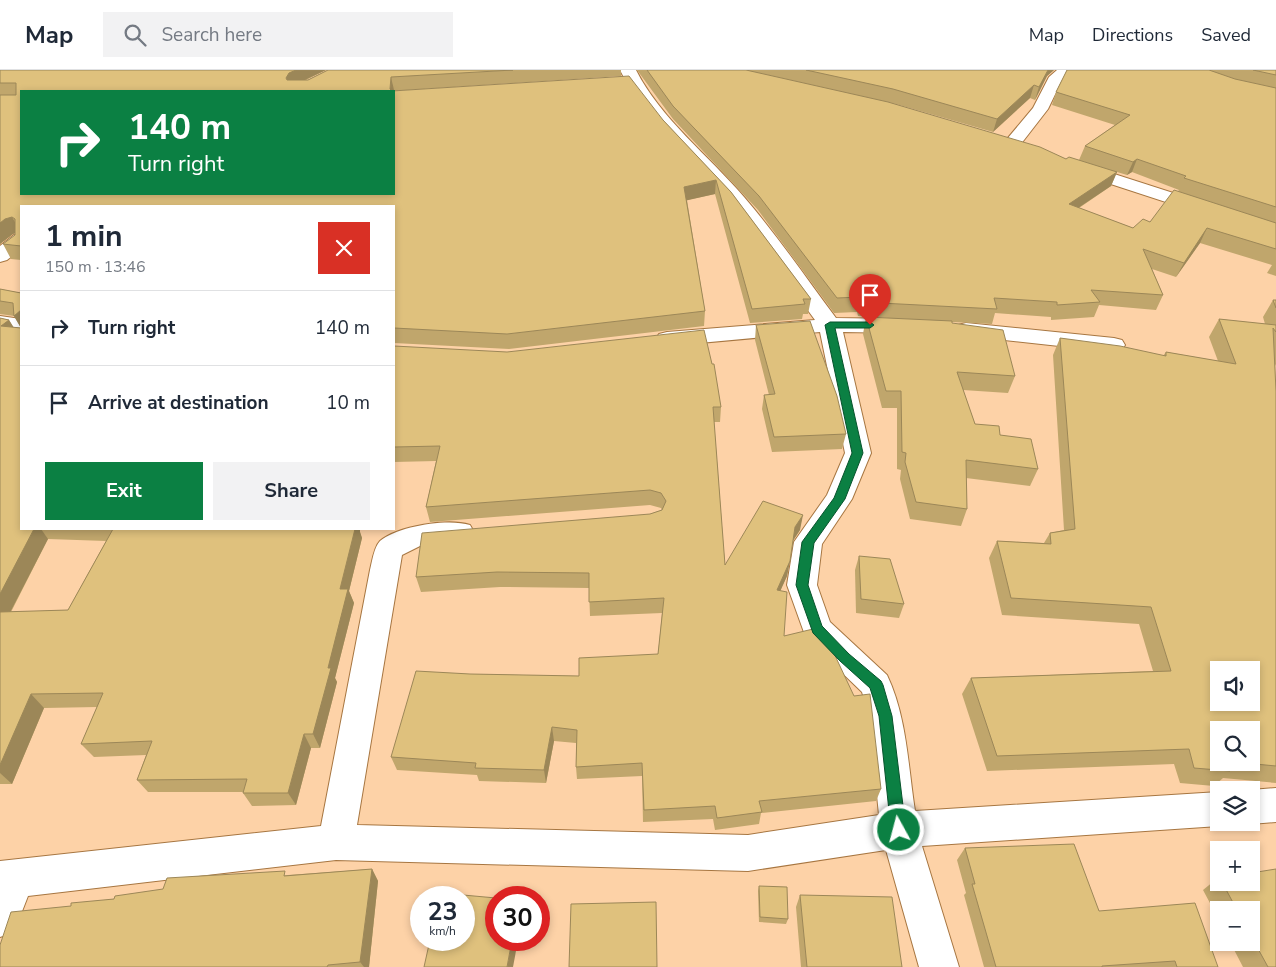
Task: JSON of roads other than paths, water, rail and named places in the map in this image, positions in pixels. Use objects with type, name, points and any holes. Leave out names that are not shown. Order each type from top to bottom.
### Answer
[{"type":"street","points":[[1011,145],[1040,109],[1054,80],[1067,70]]},
{"type":"street","points":[[626,78],[738,201],[830,325],[858,453],[839,499],[808,542],[802,585],[817,629],[845,658],[876,685],[886,716],[899,830],[939,967]]},
{"type":"street","points":[[992,140],[1030,151]]},
{"type":"street","points":[[1067,164],[1276,232]]},
{"type":"street","points":[[0,323],[20,326]]},
{"type":"street","points":[[647,341],[830,325],[919,327]]},
{"type":"street","points":[[948,329],[1114,345]]},
{"type":"street","points":[[336,842],[384,570],[390,549],[415,536],[483,530]]},
{"type":"street","points":[[1260,806],[1276,805]]},
{"type":"street","points":[[0,918],[8,879],[336,842],[748,853],[899,830],[1210,810]]}]
